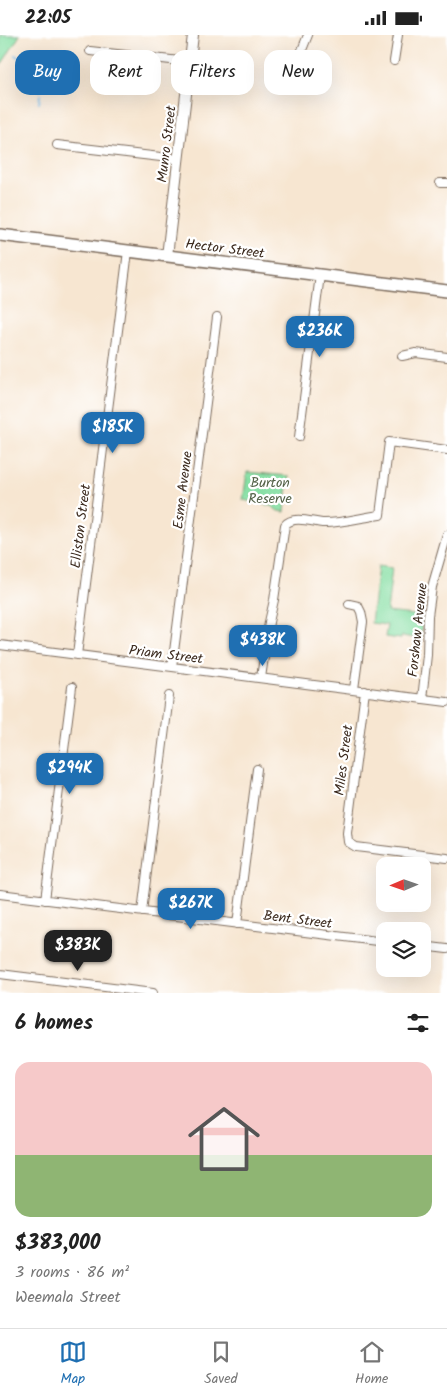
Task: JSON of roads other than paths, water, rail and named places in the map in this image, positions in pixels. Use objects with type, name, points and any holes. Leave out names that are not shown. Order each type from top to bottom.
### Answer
[{"type":"main road","name":"Hector Street","points":[[0,235],[447,291]]},
{"type":"street","name":"Munro Street","points":[[191,50],[193,35]]},
{"type":"street","points":[[302,50],[308,35]]},
{"type":"street","points":[[394,61],[398,35]]},
{"type":"street","name":"Munro Street","points":[[167,255],[185,95]]},
{"type":"street","points":[[58,145],[178,159]]},
{"type":"street","name":"Elliston Street","points":[[77,655],[128,251]]},
{"type":"street","points":[[298,437],[320,275]]},
{"type":"street","name":"Esme Avenue","points":[[172,667],[217,317]]},
{"type":"street","points":[[402,356],[416,353],[447,357]]},
{"type":"street","points":[[261,678],[285,525],[295,520],[325,523],[380,515],[389,442],[447,449]]},
{"type":"street","name":"Forshaw Avenue","points":[[422,699],[432,587],[447,535]]},
{"type":"street","points":[[349,604],[358,606],[363,617],[354,689]]},
{"type":"street","name":"Priam Street","points":[[0,645],[447,702]]},
{"type":"street","points":[[46,900],[72,687]]},
{"type":"street","name":"Miles Street","points":[[365,691],[347,833],[348,841],[356,847],[447,858]]},
{"type":"street","points":[[142,912],[169,696]]},
{"type":"street","points":[[237,924],[257,769]]},
{"type":"street","name":"Bent Street","points":[[0,894],[376,941]]},
{"type":"street","points":[[431,947],[447,949]]},
{"type":"street","points":[[0,974],[153,993]]},
{"type":"waterway","points":[[39,103],[40,95]]},
{"type":"park label","name":"Burton Reserve","points":[[270,490]]}]
